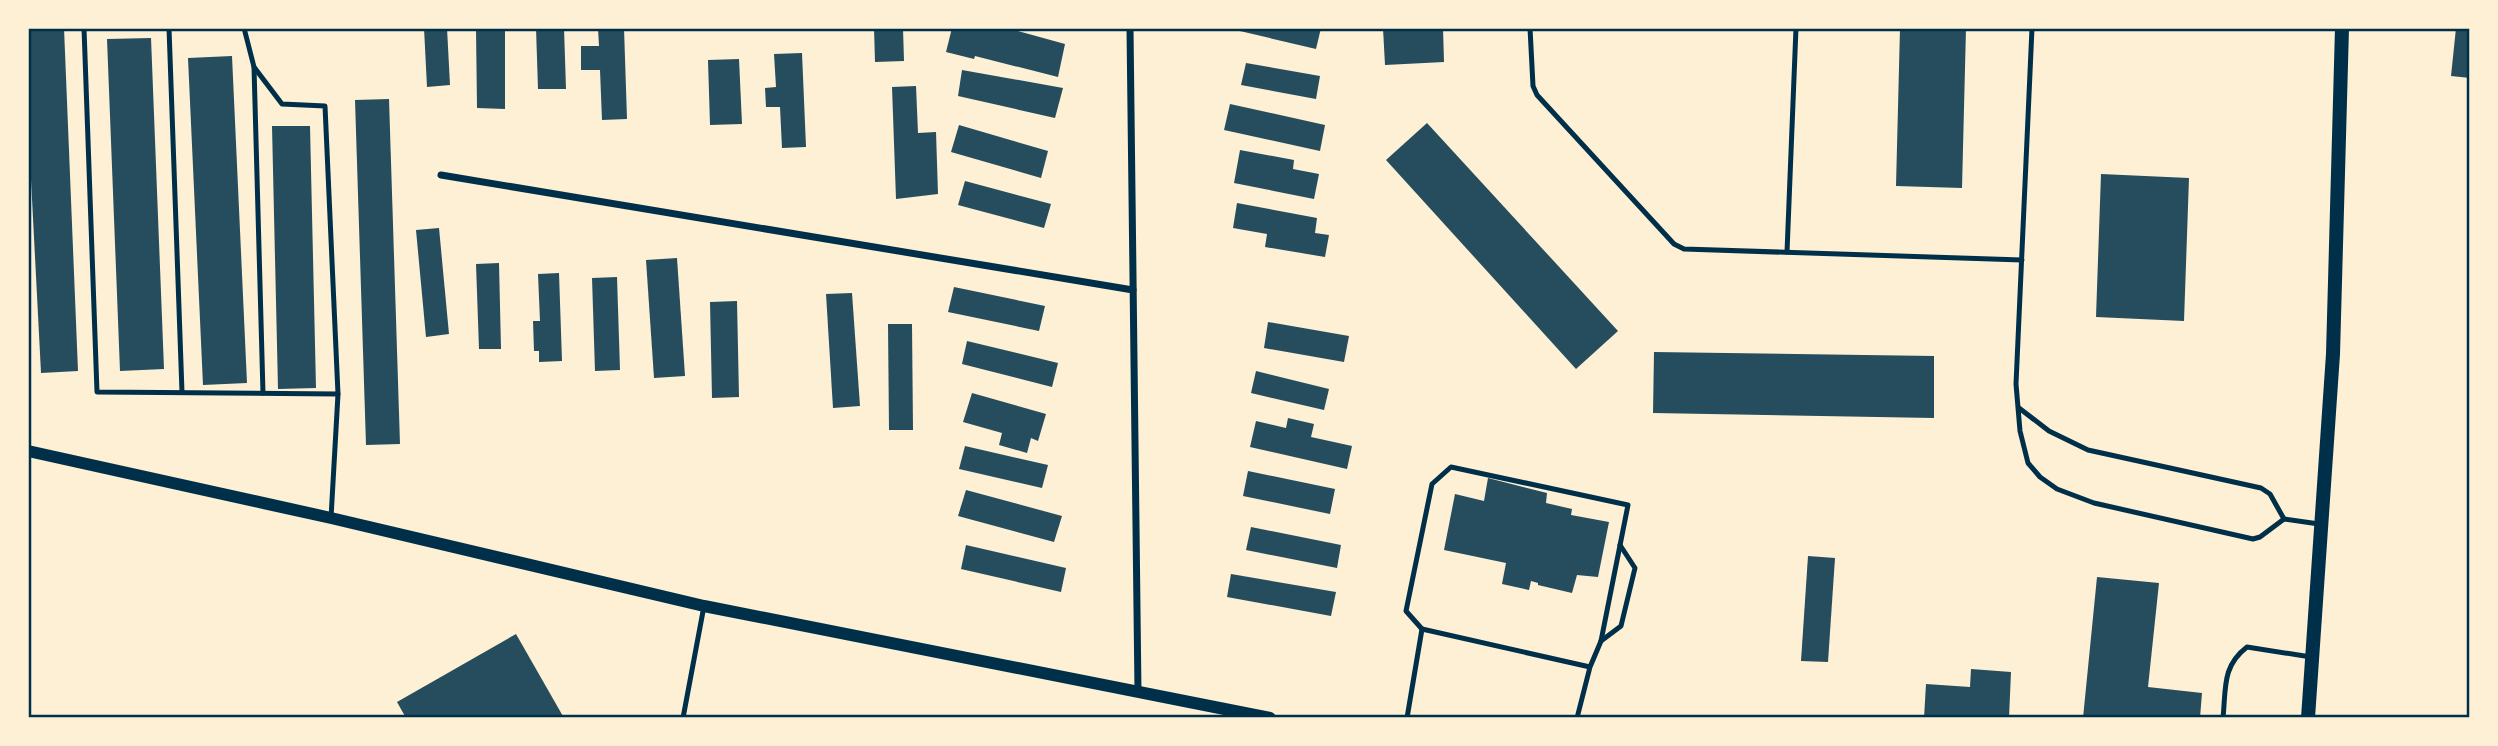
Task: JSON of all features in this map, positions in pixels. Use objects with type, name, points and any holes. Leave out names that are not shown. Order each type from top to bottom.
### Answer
[{"type":"main road","points":[[2308,718],[2333,354],[2342,28]]},
{"type":"street","points":[[1130,28],[1138,692]]},
{"type":"street","points":[[441,175],[1133,290]]},
{"type":"street","points":[[28,451],[331,518],[704,606],[1270,718]]},
{"type":"lane","points":[[84,28],[97,392],[338,394]]},
{"type":"lane","points":[[169,28],[182,392]]},
{"type":"lane","points":[[244,28],[254,67],[263,393]]},
{"type":"lane","points":[[1530,28],[1536,95],[1674,244],[1684,248],[2022,260]]},
{"type":"lane","points":[[1787,252],[1796,28]]},
{"type":"lane","points":[[2032,28],[2017,384],[2020,431],[2028,463],[2040,477],[2074,497],[2253,539],[2260,537],[2284,519],[2322,524]]},
{"type":"lane","points":[[254,67],[282,104],[325,106],[338,394],[331,518]]},
{"type":"lane","points":[[2018,407],[2049,431],[2088,450],[2261,488],[2270,494],[2284,519]]},
{"type":"lane","points":[[1577,718],[1590,667],[1601,641],[1628,505],[1451,467],[1432,484],[1406,611],[1422,629],[1590,667]]},
{"type":"lane","points":[[1601,641],[1621,626],[1635,568],[1620,545]]},
{"type":"lane","points":[[683,718],[704,606]]},
{"type":"lane","points":[[1407,718],[1422,629]]},
{"type":"lane","points":[[2223,718],[2229,666],[2247,647],[2313,658]]},
{"type":"building","points":[[28,28],[64,28],[78,371],[41,373],[28,121]]},
{"type":"building","points":[[424,28],[447,28],[450,85],[427,87]]},
{"type":"building","points":[[476,28],[505,28],[505,109],[477,108]]},
{"type":"building","points":[[536,28],[564,28],[566,89],[538,89]]},
{"type":"building","points":[[598,28],[624,28],[627,119],[602,120],[600,70],[581,70],[581,46],[599,46]]},
{"type":"building","points":[[874,28],[903,28],[904,61],[875,62]]},
{"type":"building","points":[[952,28],[1007,28],[1065,44],[1058,77],[975,56],[974,59],[946,52]]},
{"type":"building","points":[[1227,28],[1321,28],[1316,49]]},
{"type":"building","points":[[1383,28],[1443,28],[1444,62],[1385,65]]},
{"type":"building","points":[[1900,28],[1966,28],[1962,188],[1896,186]]},
{"type":"building","points":[[2456,28],[2470,28],[2470,78],[2451,76]]},
{"type":"building","points":[[151,38],[164,369],[120,371],[107,39]]},
{"type":"building","points":[[802,53],[806,147],[782,148],[780,107],[766,107],[765,88],[776,87],[774,54]]},
{"type":"building","points":[[232,56],[247,383],[203,385],[188,58]]},
{"type":"building","points":[[739,59],[742,124],[710,125],[708,60]]},
{"type":"building","points":[[1246,63],[1320,76],[1316,99],[1241,85]]},
{"type":"building","points":[[962,70],[1063,88],[1055,118],[958,96]]},
{"type":"building","points":[[916,86],[918,133],[936,132],[938,194],[896,199],[892,87]]},
{"type":"building","points":[[389,99],[400,444],[366,445],[355,100]]},
{"type":"building","points":[[1230,104],[1325,125],[1320,151],[1224,130]]},
{"type":"building","points":[[1427,123],[1618,331],[1576,369],[1386,160]]},
{"type":"building","points":[[959,125],[1048,151],[1041,178],[951,152]]},
{"type":"building","points":[[272,126],[310,126],[316,388],[278,389]]},
{"type":"building","points":[[1240,150],[1294,160],[1293,169],[1319,174],[1314,199],[1234,183]]},
{"type":"building","points":[[2101,174],[2189,178],[2184,321],[2096,317]]},
{"type":"building","points":[[965,181],[1051,204],[1044,228],[958,205]]},
{"type":"building","points":[[1237,203],[1317,218],[1315,233],[1329,235],[1325,257],[1265,247],[1267,234],[1233,228]]},
{"type":"building","points":[[439,228],[449,334],[426,337],[416,230]]},
{"type":"building","points":[[677,258],[685,376],[654,378],[646,260]]},
{"type":"building","points":[[499,263],[501,349],[479,349],[476,264]]},
{"type":"building","points":[[559,273],[562,361],[539,362],[539,351],[534,351],[533,321],[540,321],[538,274]]},
{"type":"building","points":[[617,277],[620,370],[595,371],[592,278]]},
{"type":"building","points":[[954,287],[1045,306],[1039,331],[948,312]]},
{"type":"building","points":[[852,293],[860,406],[833,408],[826,294]]},
{"type":"building","points":[[737,301],[739,397],[712,398],[710,302]]},
{"type":"building","points":[[1268,322],[1349,336],[1344,362],[1264,348]]},
{"type":"building","points":[[888,324],[912,324],[913,430],[889,430]]},
{"type":"building","points":[[967,341],[1058,363],[1052,387],[962,364]]},
{"type":"building","points":[[1654,352],[1934,356],[1934,418],[1653,413]]},
{"type":"building","points":[[1256,371],[1329,389],[1324,410],[1251,393]]},
{"type":"building","points":[[972,393],[1046,414],[1038,441],[1031,438],[1027,453],[999,445],[1002,433],[963,422]]},
{"type":"building","points":[[1288,418],[1314,424],[1311,437],[1352,446],[1347,469],[1250,447],[1256,421],[1286,428]]},
{"type":"building","points":[[965,446],[1048,465],[1042,488],[959,469]]},
{"type":"building","points":[[1248,471],[1335,489],[1330,514],[1243,496]]},
{"type":"building","points":[[1488,478],[1547,493],[1546,503],[1572,509],[1571,515],[1609,522],[1598,577],[1577,575],[1572,593],[1531,581],[1529,590],[1502,584],[1506,563],[1444,550],[1455,494],[1484,501]]},
{"type":"building","points":[[966,490],[1062,516],[1054,542],[958,516]]},
{"type":"building","points":[[1251,527],[1341,545],[1337,568],[1246,550]]},
{"type":"building","points":[[966,545],[1066,568],[1061,592],[961,569]]},
{"type":"building","points":[[1808,556],[1835,558],[1828,662],[1801,661]]},
{"type":"building","points":[[1231,574],[1336,592],[1331,616],[1227,597]]},
{"type":"building","points":[[2097,577],[2159,583],[2148,687],[2202,693],[2200,718],[2083,718]]},
{"type":"building","points":[[516,634],[564,718],[406,718],[397,702]]},
{"type":"building","points":[[1971,669],[2011,672],[2009,718],[1924,718],[1926,684],[1970,687]]}]
